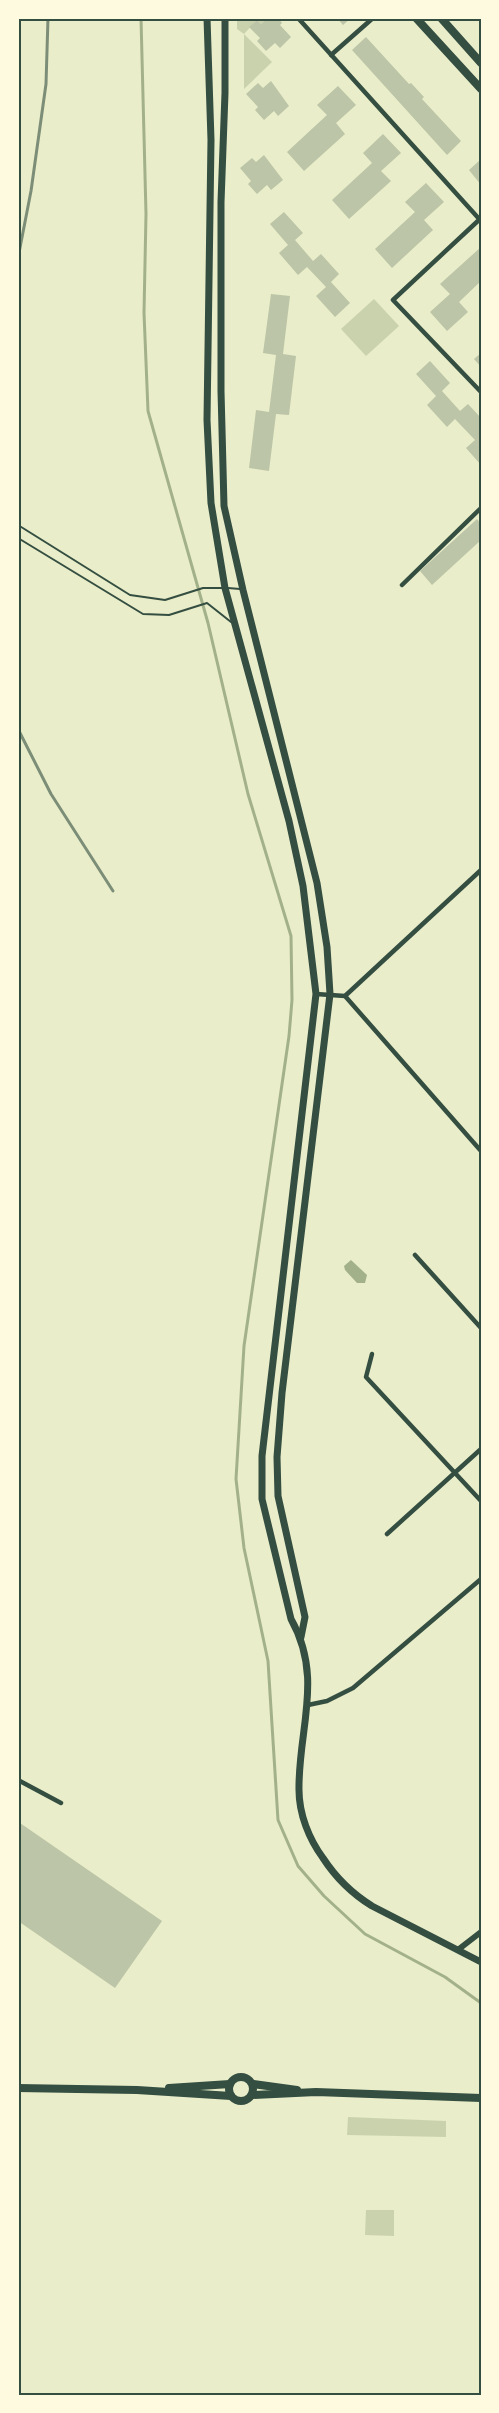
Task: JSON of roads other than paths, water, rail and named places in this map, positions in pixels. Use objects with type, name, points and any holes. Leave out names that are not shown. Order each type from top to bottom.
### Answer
[{"type":"main road","points":[[207,18],[211,140],[207,420],[211,503],[225,588],[289,821],[303,886],[316,994],[262,1456],[262,1499],[291,1619],[301,1637],[307,1672],[308,1705],[298,1792],[302,1813],[317,1850],[330,1869],[356,1896],[481,1962]]},
{"type":"main road","points":[[225,18],[221,202],[224,506],[317,884],[327,947],[330,994],[282,1393],[277,1457],[278,1496],[305,1617],[301,1637]]},
{"type":"main road","points":[[416,18],[481,89]]},
{"type":"main road","points":[[441,18],[481,63]]},
{"type":"main road","points":[[211,140],[223,142]]},
{"type":"main road","points":[[208,357],[222,358]]},
{"type":"main road","points":[[268,743],[280,739]]},
{"type":"main road","points":[[231,2096],[230,2084],[234,2078],[241,2076],[248,2078],[253,2084],[316,2092]]},
{"type":"main road","points":[[137,2090],[230,2084]]},
{"type":"main road","points":[[252,2095],[253,2084]]},
{"type":"main road","points":[[18,2088],[137,2090],[231,2096],[241,2101],[252,2095],[316,2092],[481,2098]]},
{"type":"street","points":[[298,18],[481,220],[393,300],[481,392]]},
{"type":"street","points":[[332,55],[373,18]]},
{"type":"street","points":[[402,585],[481,508]]},
{"type":"street","points":[[345,996],[481,870]]},
{"type":"street","points":[[316,994],[345,996],[481,1151]]},
{"type":"street","points":[[415,1255],[481,1328]]},
{"type":"street","points":[[372,1354],[366,1377],[481,1501]]},
{"type":"street","points":[[387,1534],[481,1449]]},
{"type":"street","points":[[308,1705],[327,1701],[353,1688],[481,1579]]},
{"type":"street","points":[[18,1780],[61,1803]]},
{"type":"street","points":[[459,1949],[481,1932]]},
{"type":"lane","points":[[18,525],[130,595],[165,600],[203,588],[243,590]]},
{"type":"lane","points":[[18,538],[143,614],[169,615],[207,603],[221,612],[234,625]]},
{"type":"waterway","points":[[141,18],[146,214],[144,313],[148,411],[208,623],[248,794],[291,936],[292,1000],[289,1036],[244,1346],[236,1479],[244,1548],[268,1661],[278,1820],[298,1866],[324,1896],[365,1934],[445,1977],[481,2003]]},
{"type":"railway","points":[[18,258],[31,191],[46,84],[48,18]]},
{"type":"railway","points":[[18,729],[51,794],[113,891]]}]
